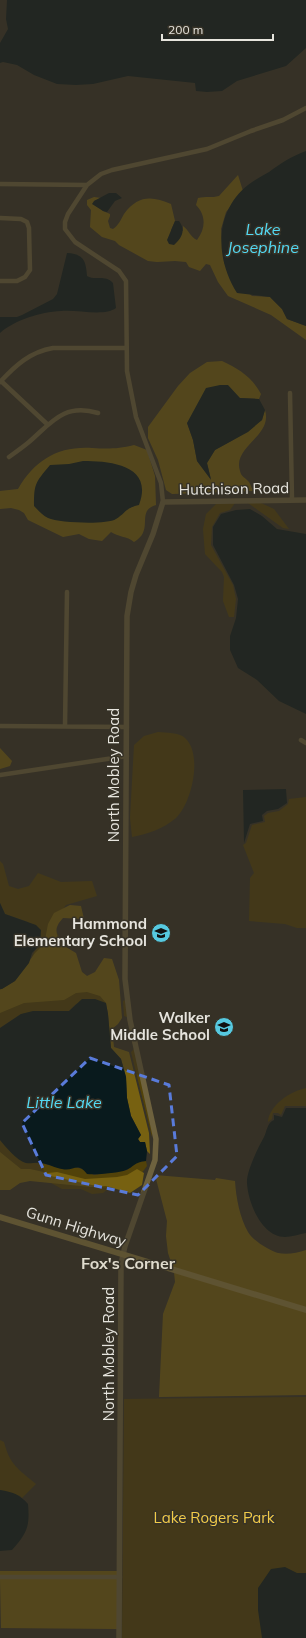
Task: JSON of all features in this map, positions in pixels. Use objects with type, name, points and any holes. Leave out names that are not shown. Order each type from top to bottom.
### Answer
[{"type":"main road","name":"Gunn Highway","points":[[0,1217],[306,1310]]},
{"type":"street","name":"North Mobley Road","points":[[119,1638],[123,1254],[155,1160],[156,1139],[130,1020],[125,979],[127,616],[131,592],[163,502],[161,483],[136,417],[127,371],[126,280],[119,271],[74,242],[65,229],[65,222],[68,214],[87,185],[101,174],[112,170],[207,149],[251,130],[283,120],[306,108]]},
{"type":"street","points":[[0,184],[87,185]]},
{"type":"street","points":[[0,218],[21,218],[30,228],[30,270],[26,277],[17,281],[0,281]]},
{"type":"street","points":[[47,424],[0,382],[22,360],[44,350],[54,348],[126,348]]},
{"type":"street","points":[[290,393],[292,500]]},
{"type":"street","points":[[9,457],[29,442],[47,424],[71,411],[85,409],[98,413]]},
{"type":"street","name":"Hutchison Road","points":[[163,502],[306,500]]},
{"type":"street","points":[[65,726],[67,592]]},
{"type":"street","points":[[0,726],[127,727]]},
{"type":"street","points":[[0,775],[127,756]]},
{"type":"street","points":[[0,1577],[120,1577]]},
{"type":"highlighted area","points":[[90,1058],[169,1085],[177,1156],[138,1195],[46,1175],[22,1123]]},
{"type":"green space","points":[[235,503],[230,510],[220,513],[212,527],[211,545],[233,585],[236,599],[234,617],[229,617],[223,601],[224,577],[222,572],[205,554],[203,529],[206,514],[216,504]]},
{"type":"green space","points":[[248,503],[261,503],[274,509],[289,529],[283,528]]},
{"type":"green space","points":[[158,732],[172,733],[182,736],[190,745],[194,766],[191,790],[182,811],[176,818],[155,830],[132,837],[130,818],[134,745],[144,736]]},
{"type":"green space","points":[[306,797],[306,928],[297,928],[285,924],[249,921],[250,878],[254,873],[243,845],[246,843],[252,825],[265,822],[264,816],[268,813],[279,811],[288,804],[289,799]]},
{"type":"green space","points":[[0,861],[3,864],[9,886],[18,889],[29,886],[38,873],[61,882],[92,881],[97,896],[66,905],[56,919],[56,931],[63,945],[74,953],[77,968],[87,976],[117,1014],[95,999],[76,1004],[69,1011],[21,1014],[0,1028],[0,989],[9,985],[24,972],[35,950],[40,945],[28,922],[5,914],[0,903]]},
{"type":"green space","points":[[125,1000],[152,1137],[131,1052],[134,1049],[127,1017],[124,1016],[123,1001]]},
{"type":"green space","points":[[306,1088],[306,1106],[285,1106],[281,1115],[278,1113],[273,1113],[272,1119],[268,1122],[272,1110],[282,1100],[294,1092]]},
{"type":"green space","points":[[0,1140],[12,1153],[25,1163],[40,1163],[63,1169],[74,1167],[83,1169],[94,1175],[127,1170],[137,1162],[146,1161],[147,1166],[141,1174],[121,1184],[110,1187],[103,1193],[92,1194],[81,1189],[62,1189],[42,1178],[0,1161]]},
{"type":"green space","name":"Lake Rogers Park","points":[[306,1397],[306,1638],[122,1638],[124,1399]]},
{"type":"green space","points":[[0,1440],[4,1442],[9,1456],[16,1466],[36,1484],[22,1498],[0,1490]]},
{"type":"shaded area","points":[[238,175],[243,191],[226,212],[221,229],[224,262],[228,273],[252,296],[270,297],[282,309],[287,319],[306,326],[306,340],[271,315],[228,296],[218,282],[210,265],[206,264],[200,271],[189,267],[186,262],[148,261],[119,245],[115,241],[102,237],[90,227],[91,210],[87,205],[87,200],[94,197],[101,198],[94,201],[103,211],[110,214],[108,221],[110,228],[113,229],[129,208],[135,203],[140,200],[151,199],[164,201],[171,204],[175,221],[171,230],[183,231],[183,226],[197,240],[202,231],[204,222],[202,213],[196,205],[198,198],[219,196]]},
{"type":"shaded area","points":[[222,361],[239,370],[254,383],[261,394],[259,399],[240,398],[187,423],[193,440],[197,461],[211,479],[207,463],[215,450],[233,440],[262,420],[265,410],[266,419],[263,427],[242,455],[239,463],[242,476],[249,482],[253,491],[172,494],[166,490],[158,460],[148,438],[148,427],[178,386],[190,373],[207,362]]},
{"type":"shaded area","points":[[134,445],[147,450],[155,476],[156,505],[150,508],[147,512],[143,532],[134,542],[111,532],[102,541],[89,539],[79,534],[63,537],[28,520],[24,513],[19,510],[11,508],[0,509],[0,491],[18,489],[32,470],[40,463],[58,452],[68,449],[113,448]]},
{"type":"shaded area","points":[[0,748],[12,761],[10,766],[0,769]]},
{"type":"shaded area","points":[[70,905],[81,906],[84,919],[63,918],[58,924],[56,930],[59,943],[76,953],[82,972],[87,976],[95,972],[104,958],[112,959],[119,980],[122,1018],[112,1029],[114,1047],[129,1052],[149,1133],[150,1154],[147,1151],[145,1142],[140,1142],[138,1139],[141,1135],[131,1116],[127,1098],[126,1077],[121,1059],[111,1048],[106,1003],[100,996],[87,992],[76,993],[64,1000],[24,1003],[0,1013],[0,990],[15,981],[41,947],[45,940],[48,924],[54,913]]},
{"type":"shaded area","points":[[0,1152],[21,1169],[30,1169],[48,1173],[57,1172],[85,1179],[117,1177],[127,1175],[137,1169],[144,1173],[142,1185],[130,1193],[106,1186],[91,1187],[30,1181],[20,1183],[10,1190],[0,1190]]},
{"type":"shaded area","points":[[155,1175],[215,1180],[216,1178],[235,1181],[237,1201],[245,1226],[250,1235],[257,1242],[278,1253],[285,1254],[306,1250],[306,1308],[173,1268],[168,1253],[166,1236],[167,1221]]},
{"type":"shaded area","points":[[174,1272],[306,1312],[306,1395],[159,1397],[163,1314],[175,1282]]},
{"type":"shaded area","points":[[0,1571],[118,1571],[118,1575],[0,1575]]},
{"type":"shaded area","points":[[0,1579],[118,1579],[117,1629],[1,1628]]},
{"type":"water","points":[[7,0],[306,0],[306,48],[286,66],[237,81],[222,91],[196,91],[195,83],[128,76],[93,84],[57,84],[34,75],[17,65],[3,62],[0,63],[0,43],[8,29],[6,19]]},
{"type":"water","name":"Lake Josephine","points":[[306,151],[306,326],[287,319],[282,309],[270,297],[237,293],[225,265],[222,251],[222,236],[224,222],[229,208],[237,196],[253,181],[287,160]]},
{"type":"water","points":[[109,193],[116,193],[122,198],[115,201],[107,212],[92,204],[94,201]]},
{"type":"water","points":[[175,221],[179,221],[183,231],[181,237],[174,245],[169,244],[167,240]]},
{"type":"water","points":[[67,253],[77,255],[83,259],[86,266],[87,276],[107,279],[113,283],[116,308],[111,311],[104,312],[67,311],[45,313],[13,324],[0,333],[0,317],[17,317],[53,299],[57,294]]},
{"type":"water","points":[[228,385],[240,398],[259,399],[265,410],[262,420],[248,432],[215,450],[207,463],[211,480],[197,461],[193,440],[187,423],[206,388]]},
{"type":"water","points":[[83,461],[117,464],[127,468],[135,474],[141,481],[142,492],[139,505],[128,509],[116,519],[103,522],[83,523],[62,521],[44,516],[34,506],[34,493],[38,480],[50,465],[69,464]]},
{"type":"water","points":[[250,509],[262,516],[277,529],[306,534],[306,714],[279,701],[257,680],[238,668],[230,650],[230,636],[236,618],[238,599],[234,585],[213,545],[213,527],[221,514],[236,510]]},
{"type":"water","points":[[286,789],[287,803],[278,809],[267,811],[262,815],[263,821],[250,824],[244,843],[243,790]]},
{"type":"water","points":[[0,903],[5,914],[36,925],[41,930],[40,945],[32,953],[29,963],[15,981],[2,989],[0,989]]},
{"type":"water","name":"Little Lake","points":[[82,999],[95,999],[106,1003],[111,1048],[121,1059],[126,1077],[127,1098],[131,1116],[141,1135],[138,1139],[140,1142],[145,1142],[147,1151],[146,1161],[139,1162],[123,1171],[107,1174],[87,1174],[84,1170],[78,1167],[66,1170],[47,1164],[26,1163],[8,1150],[0,1140],[0,1028],[21,1014],[33,1011],[69,1011]]},
{"type":"water","points":[[286,1108],[306,1108],[306,1233],[285,1237],[277,1236],[263,1225],[258,1218],[250,1200],[247,1178],[250,1167],[269,1125],[274,1120],[274,1115],[282,1117]]},
{"type":"water","points":[[0,1490],[16,1494],[28,1504],[28,1524],[21,1539],[12,1550],[0,1551]]},
{"type":"water","points":[[285,1567],[297,1573],[306,1573],[306,1638],[262,1638],[258,1610],[258,1588],[271,1569]]},
{"type":"place","name":"Hammond Elementary School","points":[[161,933]]},
{"type":"place","name":"Walker Middle School","points":[[224,1027]]},
{"type":"district","name":"Fox's Corner","points":[[128,1263]]}]
